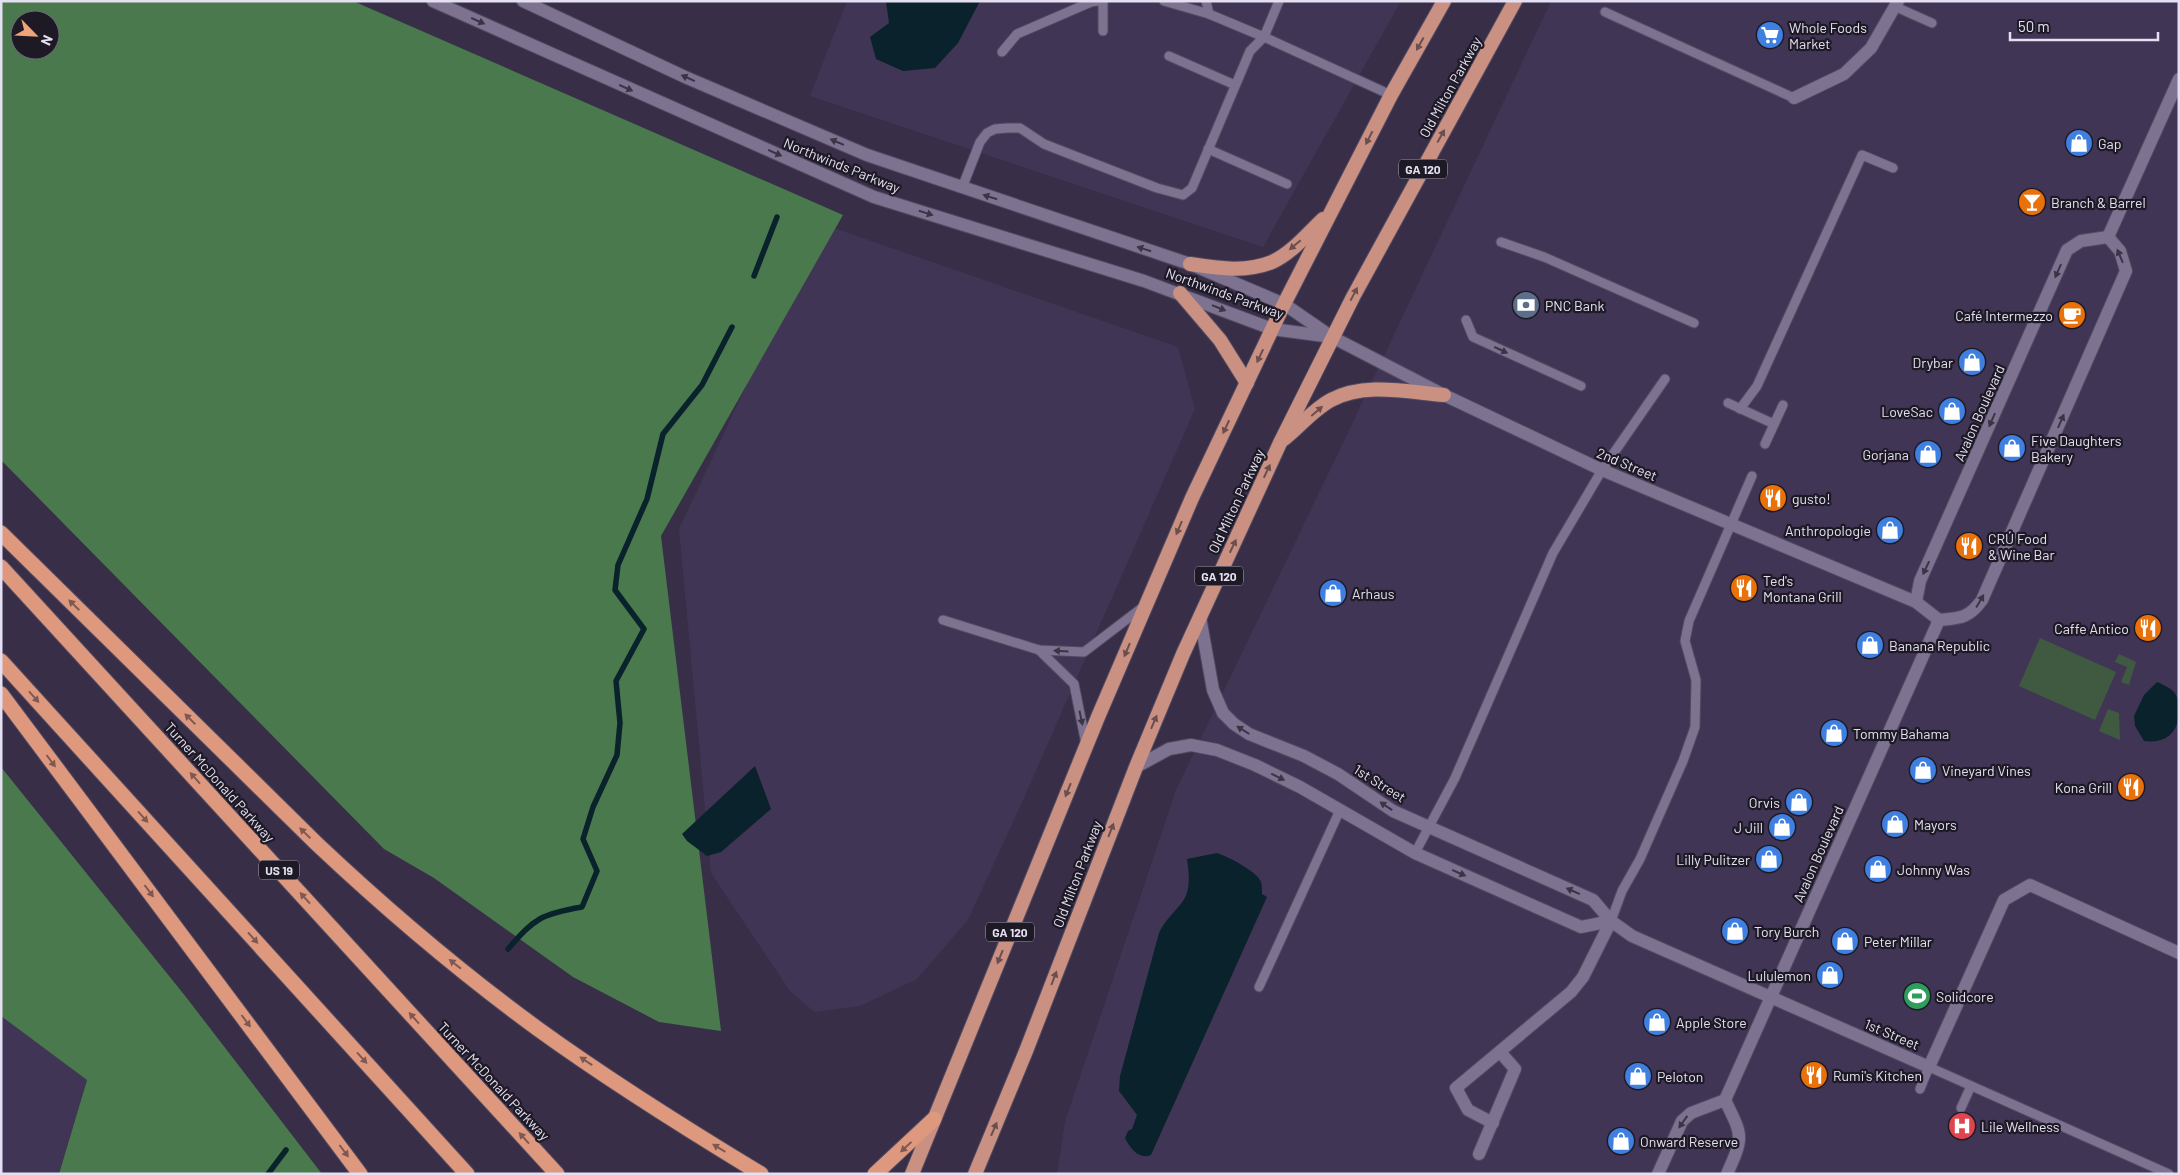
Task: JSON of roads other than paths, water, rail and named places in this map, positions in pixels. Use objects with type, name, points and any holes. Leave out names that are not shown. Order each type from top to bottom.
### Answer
[{"type":"highway","name":"GA 120","points":[[912,1174],[1086,745],[1192,498],[1284,304],[1391,95],[1444,1]]},
{"type":"highway","name":"Old Milton Parkway","points":[[975,1174],[1026,1051],[1136,767],[1200,617],[1280,443],[1332,337],[1515,1]]},
{"type":"highway","points":[[1190,264],[1224,269],[1248,268],[1272,262],[1293,247],[1331,212]]},
{"type":"highway","points":[[1180,293],[1220,340],[1247,383]]},
{"type":"highway","points":[[1280,443],[1329,401],[1352,391],[1372,390],[1444,395]]},
{"type":"highway","points":[[1,533],[275,804],[366,891],[538,1029],[626,1089],[760,1174]]},
{"type":"highway","name":"Turner McDonald Parkway","points":[[1,567],[557,1174]]},
{"type":"highway","points":[[1,661],[468,1174]]},
{"type":"highway","points":[[1,694],[360,1174]]},
{"type":"highway","points":[[875,1174],[934,1119]]},
{"type":"street","name":"Northwinds Parkway","points":[[433,1],[874,197],[1062,254],[1180,293],[1272,329],[1332,337]]},
{"type":"street","name":"Northwinds Parkway","points":[[523,1],[685,77],[867,155],[1190,264],[1284,304],[1332,337]]},
{"type":"street","points":[[1794,98],[1844,74],[1871,48],[1897,4]]},
{"type":"street","points":[[1916,602],[1939,620],[1963,618],[1974,611],[1982,600],[2126,271],[2120,251],[2108,237],[2179,79]]},
{"type":"street","name":"Avalon Boulevard","points":[[1916,602],[1920,581],[2067,250],[2081,240],[2108,237]]},
{"type":"street","name":"2nd Street","points":[[1332,337],[1444,395],[1602,470],[1916,602]]},
{"type":"street","name":"1st Street","points":[[1200,617],[1213,690],[1223,713],[1234,724],[1249,734],[1304,756],[1338,774],[1393,811],[1594,900],[1611,920],[1632,936],[1930,1067],[2004,900],[2030,885],[2179,953]]},
{"type":"street","name":"Avalon Boulevard","points":[[1725,1100],[1939,620]]},
{"type":"street","points":[[1136,767],[1169,749],[1191,745],[1205,747],[1255,765],[1340,810],[1414,853],[1581,927],[1611,920]]},
{"type":"street","points":[[1492,1123],[1468,1110],[1456,1088],[1571,992],[1583,976],[1611,920]]},
{"type":"street","points":[[1479,1154],[1515,1069],[1500,1052]]},
{"type":"street","points":[[1658,1174],[1682,1122],[1691,1113],[1725,1100],[1741,1134],[1738,1150],[1727,1174]]},
{"type":"lane","points":[[1103,1],[1103,31]]},
{"type":"lane","points":[[1164,1],[1209,14],[1391,95]]},
{"type":"lane","points":[[1206,1],[1209,14]]},
{"type":"lane","points":[[962,188],[980,142],[987,133],[995,129],[1020,128],[1044,144],[1157,188],[1183,195],[1192,188],[1250,51],[1264,37],[1279,1]]},
{"type":"lane","points":[[1002,52],[1017,34],[1094,2]]},
{"type":"lane","points":[[1897,4],[1932,23]]},
{"type":"lane","points":[[1605,12],[1794,98]]},
{"type":"lane","points":[[1169,56],[1235,85]]},
{"type":"lane","points":[[1208,149],[1287,184]]},
{"type":"lane","points":[[1740,409],[1757,386],[1862,155],[1893,168]]},
{"type":"lane","points":[[1501,242],[1544,257],[1694,323]]},
{"type":"lane","points":[[1466,320],[1473,337],[1582,386]]},
{"type":"lane","points":[[1414,853],[1430,827],[1455,778],[1553,553],[1602,470],[1665,379]]},
{"type":"lane","points":[[1728,403],[1774,424]]},
{"type":"lane","points":[[1765,444],[1783,405]]},
{"type":"lane","points":[[1611,920],[1622,891],[1640,859],[1683,761],[1695,727],[1696,680],[1685,641],[1689,621],[1752,476]]},
{"type":"lane","points":[[943,620],[1039,650],[1084,652],[1146,605]]},
{"type":"lane","points":[[1039,650],[1074,684],[1086,745]]},
{"type":"lane","points":[[1260,987],[1340,810]]},
{"type":"lane","points":[[1920,1089],[1930,1067],[2169,1174]]},
{"type":"lane","points":[[1961,1108],[1971,1086]]},
{"type":"water","points":[[886,1],[980,1],[958,43],[935,68],[903,71],[876,59],[870,37],[889,23]]},
{"type":"water","points":[[2157,682],[2172,691],[2177,698],[2179,711],[2177,725],[2170,735],[2159,741],[2144,741],[2135,726],[2134,716],[2144,695]]},
{"type":"water","points":[[755,766],[771,809],[721,852],[707,856],[687,841],[682,834]]},
{"type":"water","points":[[1217,853],[1235,861],[1259,878],[1262,894],[1267,897],[1151,1155],[1143,1156],[1129,1146],[1125,1138],[1128,1131],[1132,1129],[1137,1115],[1119,1091],[1120,1076],[1159,933],[1186,897],[1189,875],[1187,859]]},
{"type":"waterway","points":[[754,276],[777,217]]},
{"type":"waterway","points":[[508,949],[525,930],[540,919],[557,912],[582,907],[597,871],[583,839],[593,807],[617,755],[620,723],[616,681],[644,629],[615,590],[618,565],[647,499],[663,434],[702,385],[732,327]]},
{"type":"waterway","points":[[268,1174],[286,1150]]},
{"type":"place","name":"Whole Foods Market","points":[[1770,35]]},
{"type":"place","name":"Gap","points":[[2079,143]]},
{"type":"place","name":"Branch & Barrel","points":[[2032,202]]},
{"type":"place","name":"PNC Bank","points":[[1526,305]]},
{"type":"place","name":"Café Intermezzo","points":[[2072,315]]},
{"type":"place","name":"Drybar","points":[[1972,362]]},
{"type":"place","name":"LoveSac","points":[[1952,411]]},
{"type":"place","name":"Five Daughters Bakery","points":[[2012,448]]},
{"type":"place","name":"Gorjana","points":[[1928,454]]},
{"type":"place","name":"gusto!","points":[[1773,498]]},
{"type":"place","name":"Anthropologie","points":[[1890,530]]},
{"type":"place","name":"CRÚ Food & Wine Bar","points":[[1969,546]]},
{"type":"place","name":"Ted's Montana Grill","points":[[1744,588]]},
{"type":"place","name":"Arhaus","points":[[1333,593]]},
{"type":"place","name":"Caffe Antico","points":[[2148,628]]},
{"type":"place","name":"Banana Republic","points":[[1870,645]]},
{"type":"place","name":"Tommy Bahama","points":[[1834,733]]},
{"type":"place","name":"Vineyard Vines","points":[[1923,770]]},
{"type":"place","name":"Kona Grill","points":[[2131,787]]},
{"type":"place","name":"Orvis","points":[[1799,802]]},
{"type":"place","name":"Mayors","points":[[1895,824]]},
{"type":"place","name":"J Jill","points":[[1782,827]]},
{"type":"place","name":"Lilly Pulitzer","points":[[1769,859]]},
{"type":"place","name":"Johnny Was","points":[[1878,869]]},
{"type":"place","name":"Tory Burch","points":[[1735,931]]},
{"type":"place","name":"Peter Millar","points":[[1845,941]]},
{"type":"place","name":"Lululemon","points":[[1830,975]]},
{"type":"place","name":"Solidcore","points":[[1917,996]]},
{"type":"place","name":"Apple Store","points":[[1657,1022]]},
{"type":"place","name":"Rumi's Kitchen","points":[[1814,1075]]},
{"type":"place","name":"Peloton","points":[[1638,1076]]},
{"type":"place","name":"Lile Wellness","points":[[1962,1126]]},
{"type":"place","name":"Onward Reserve","points":[[1621,1141]]}]
